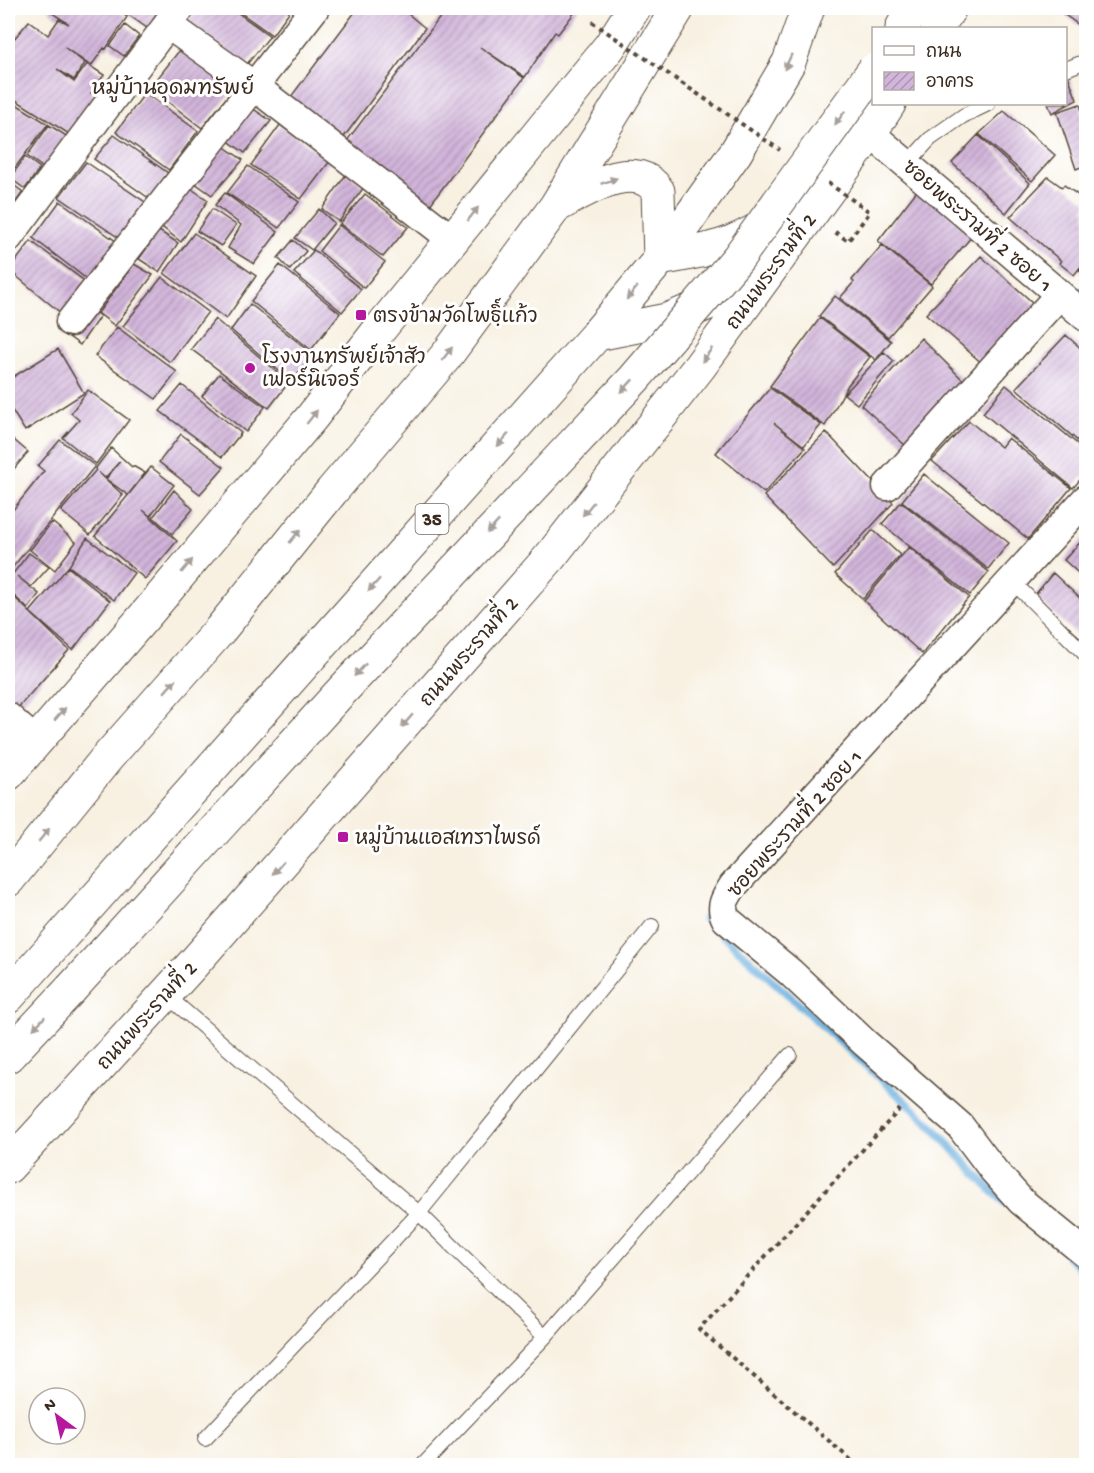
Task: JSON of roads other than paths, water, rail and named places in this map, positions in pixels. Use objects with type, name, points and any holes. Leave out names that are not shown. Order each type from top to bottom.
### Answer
[{"type":"main road","points":[[8,774],[290,444],[509,168],[610,46],[634,8]]},
{"type":"main road","points":[[8,880],[106,759],[220,630],[332,491],[447,355],[556,206],[678,8]]},
{"type":"main road","name":"35","points":[[8,997],[597,334],[660,259],[736,152],[789,62],[808,8]]},
{"type":"main road","points":[[903,27],[913,8]]},
{"type":"main road","points":[[938,27],[950,8]]},
{"type":"main road","points":[[8,1056],[345,686],[634,379],[738,258],[872,71]]},
{"type":"main road","name":"ถนนพระรามที่ 2","points":[[8,1167],[165,994],[549,557],[700,366],[779,258],[830,178],[870,133],[888,105]]},
{"type":"main road","points":[[556,206],[609,179],[639,176],[652,182],[658,191],[660,259],[708,250],[732,241],[768,223],[830,178]]},
{"type":"main road","points":[[597,334],[667,320],[721,298],[779,258]]},
{"type":"street","points":[[70,322],[315,8]]},
{"type":"street","points":[[8,238],[173,16],[254,86],[453,240]]},
{"type":"street","name":"ซอยพระรามที่ 2 ซอย 1","points":[[870,133],[1086,317]]},
{"type":"street","points":[[887,486],[1059,295]]},
{"type":"street","name":"ซอยพระรามที่ 2 ซอย 1","points":[[1086,499],[733,886],[723,905],[726,919],[790,972],[865,1043],[960,1126],[994,1171],[1022,1200],[1086,1254]]},
{"type":"street","points":[[8,717],[36,742]]},
{"type":"lane","points":[[1067,68],[1086,61]]},
{"type":"lane","points":[[907,164],[930,139],[963,116],[986,105]]},
{"type":"lane","points":[[1012,581],[1086,655]]},
{"type":"lane","points":[[205,1439],[419,1213],[652,926]]},
{"type":"lane","points":[[165,994],[419,1213],[545,1337]]},
{"type":"lane","points":[[422,1466],[545,1337],[790,1055]]},
{"type":"waterway","points":[[705,919],[928,1122],[1006,1203]]},
{"type":"waterway","points":[[1068,1257],[1086,1273]]},
{"type":"place","name":"ตรงข้ามวัดโพธฺิ์แก้ว","points":[[361,315]]},
{"type":"place","name":"โรงงานทรัพย์เจ้าสัว เฟอร์นิเจอร์","points":[[250,368]]},
{"type":"place","name":"หมู่บ้านแอสเทราไพรด์","points":[[343,837]]},
{"type":"district","name":"หมู่บ้านอุดมทรัพย์","points":[[173,87]]}]
